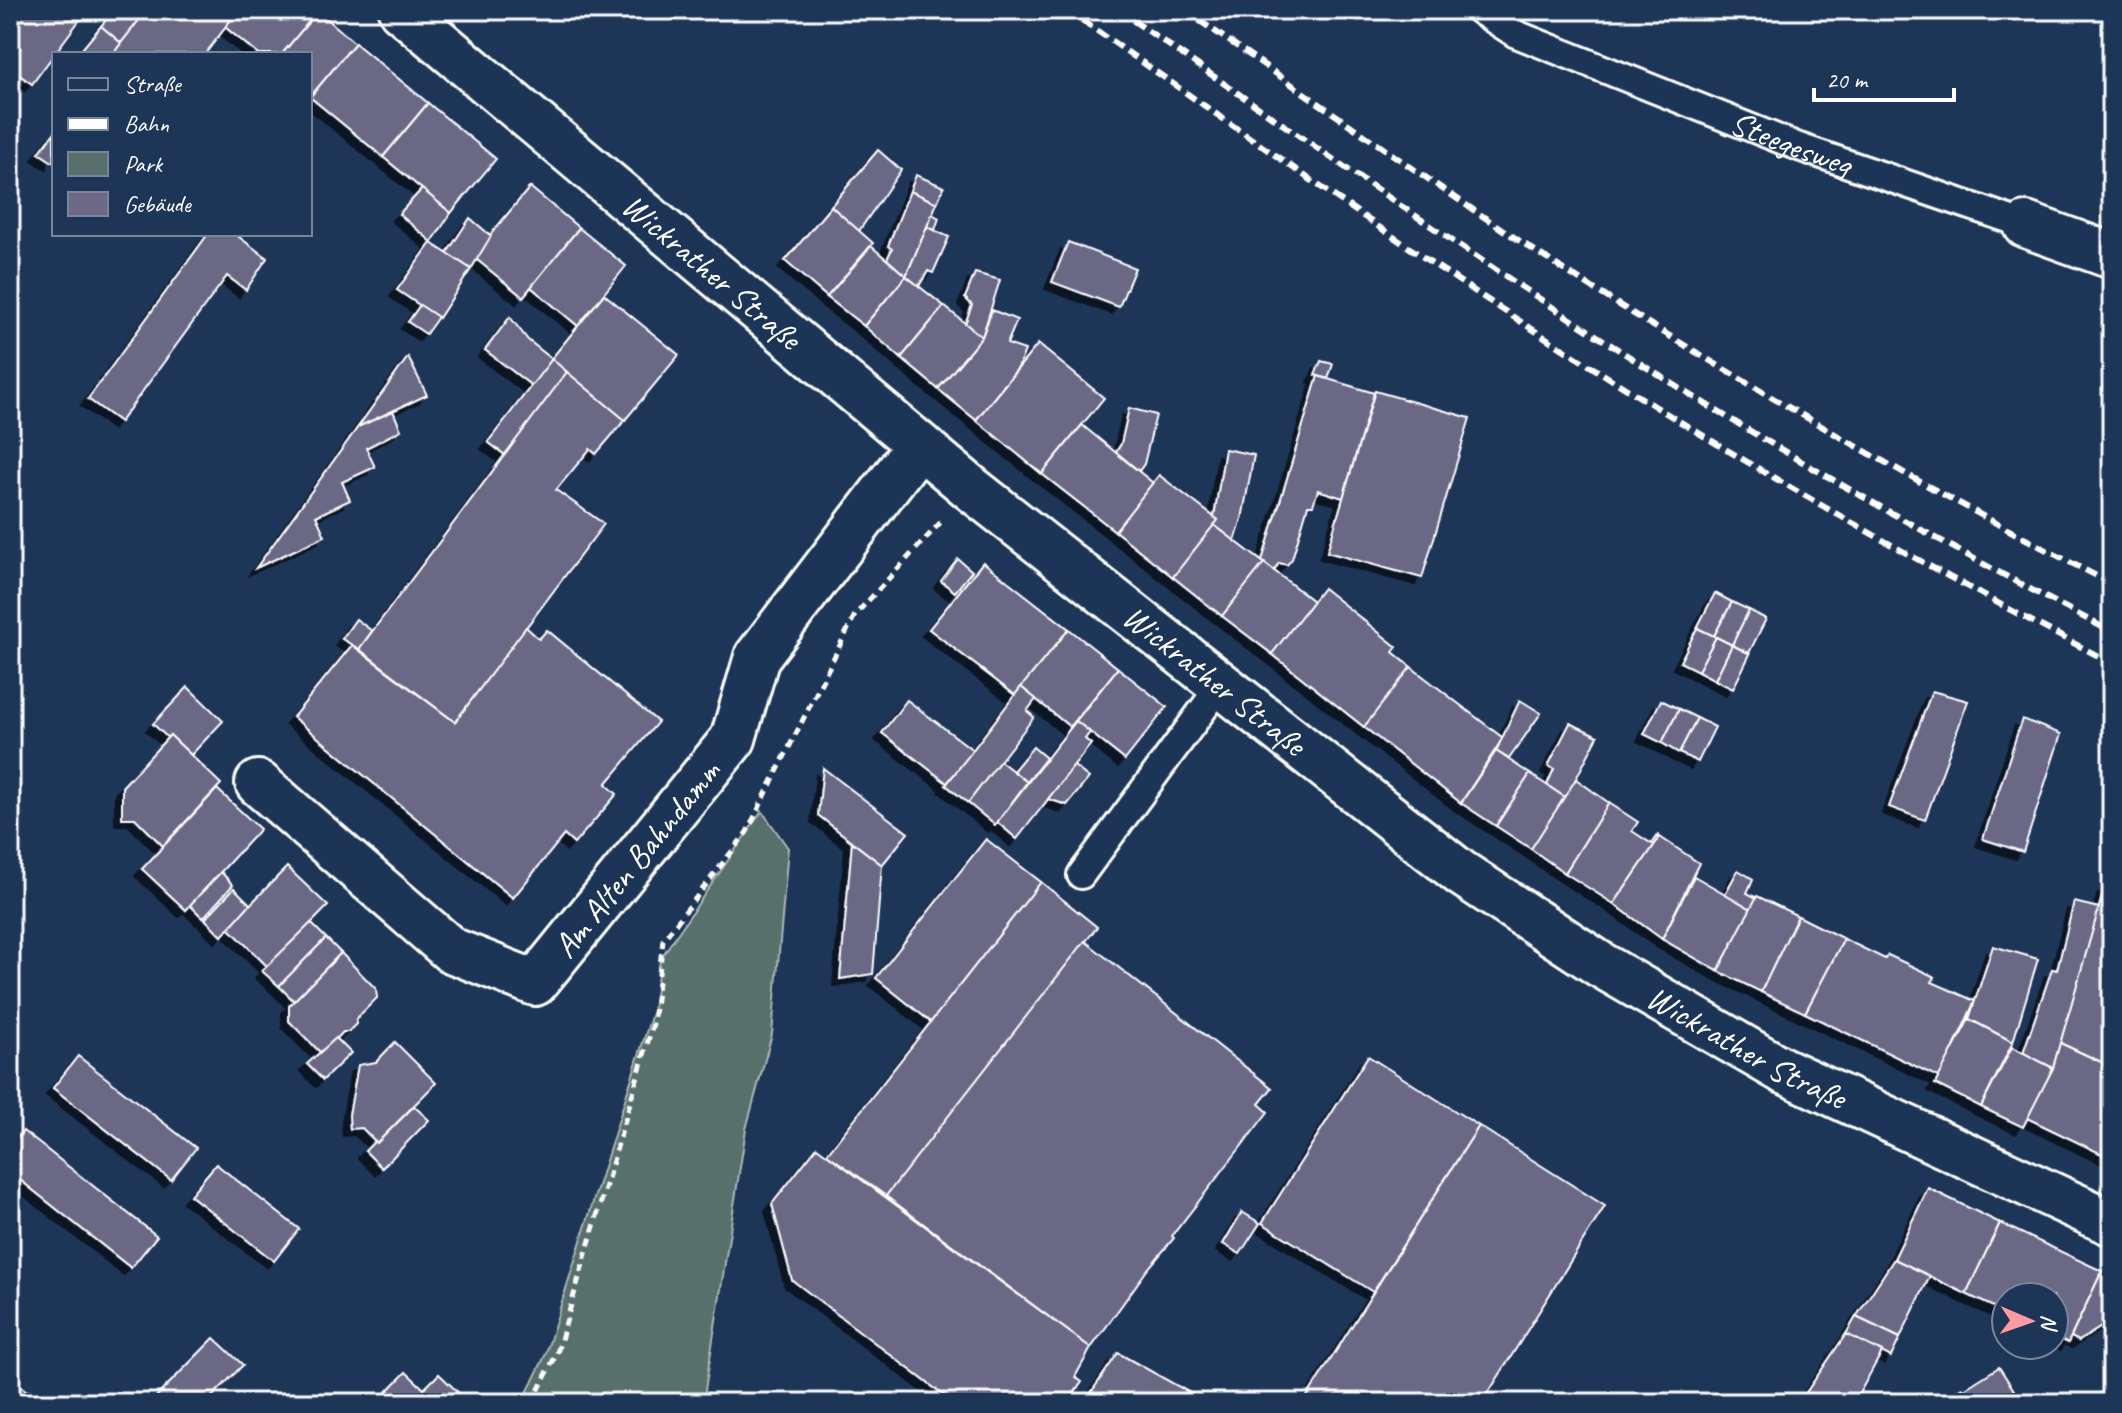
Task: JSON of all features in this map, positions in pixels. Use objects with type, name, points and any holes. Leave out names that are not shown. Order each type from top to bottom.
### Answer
[{"type":"main road","name":"Wickrather Straße","points":[[401,10],[972,489],[1461,873],[1601,965],[1782,1070],[2112,1223]]},
{"type":"main road","name":"Steegesweg","points":[[2026,225],[2112,256]]},
{"type":"main road","name":"Am Alten Bahndamm","points":[[258,783],[451,950],[535,983],[733,739],[757,657],[919,445]]},
{"type":"lane","name":"Steegesweg","points":[[1479,10],[1516,34],[1799,147],[2026,225]]},
{"type":"lane","points":[[1081,875],[1221,685]]},
{"type":"path","points":[[532,1403],[557,1353],[653,1024],[663,940],[747,832],[855,615],[972,489]]},
{"type":"green space","points":[[762,811],[788,848],[772,1034],[746,1129],[703,1403],[522,1403],[545,1356],[653,1010],[660,959]]},
{"type":"building","points":[[18,10],[87,10],[56,52],[52,52],[52,57],[32,84],[10,68],[10,20]]},
{"type":"building","points":[[114,10],[147,10],[121,43],[101,26]]},
{"type":"building","points":[[147,10],[239,10],[207,52],[115,51]]},
{"type":"building","points":[[239,10],[318,11],[284,52],[256,52],[225,27]]},
{"type":"building","points":[[318,11],[355,43],[312,95],[312,52],[284,52]]},
{"type":"building","points":[[101,26],[121,43],[114,52],[80,52]]},
{"type":"building","points":[[355,43],[428,103],[383,157],[312,99],[312,95]]},
{"type":"building","points":[[428,103],[496,159],[451,213],[383,157]]},
{"type":"building","points":[[52,136],[52,162],[39,153]]},
{"type":"building","points":[[878,150],[901,170],[859,231],[831,206]]},
{"type":"building","points":[[2112,169],[2112,215],[2107,214]]},
{"type":"building","points":[[916,175],[944,187],[937,203],[910,191]]},
{"type":"building","points":[[530,187],[579,228],[523,297],[476,259],[490,235]]},
{"type":"building","points":[[422,189],[451,213],[432,242],[399,214]]},
{"type":"building","points":[[910,191],[937,203],[906,276],[887,259],[892,249],[888,246]]},
{"type":"building","points":[[831,206],[873,243],[827,297],[785,261]]},
{"type":"building","points":[[932,214],[939,218],[935,230],[927,227]]},
{"type":"building","points":[[470,218],[491,236],[471,269],[447,253]]},
{"type":"building","points":[[927,227],[949,237],[933,273],[928,271],[919,286],[906,276]]},
{"type":"building","points":[[579,228],[626,266],[578,326],[531,287]]},
{"type":"building","points":[[207,236],[238,236],[267,258],[246,290],[227,276],[120,422],[88,399]]},
{"type":"building","points":[[1068,242],[1135,268],[1119,307],[1052,282]]},
{"type":"building","points":[[431,243],[471,269],[439,318],[397,290]]},
{"type":"building","points":[[871,246],[906,276],[864,326],[827,297]]},
{"type":"building","points":[[975,273],[1000,280],[982,337],[965,324],[972,305],[965,298]]},
{"type":"building","points":[[906,276],[944,306],[901,358],[864,326]]},
{"type":"building","points":[[604,294],[679,355],[625,420],[551,359]]},
{"type":"building","points":[[420,305],[438,317],[426,334],[408,322]]},
{"type":"building","points":[[944,306],[982,337],[938,389],[901,358]]},
{"type":"building","points":[[992,310],[1017,320],[1007,344],[1025,350],[1018,368],[976,420],[938,389],[982,337]]},
{"type":"building","points":[[510,317],[528,340],[552,359],[532,386],[485,350]]},
{"type":"building","points":[[1038,344],[1104,398],[1042,474],[976,420]]},
{"type":"building","points":[[408,357],[427,395],[358,427]]},
{"type":"building","points":[[552,359],[567,372],[505,455],[488,442]]},
{"type":"building","points":[[1321,361],[1333,364],[1328,379],[1315,375]]},
{"type":"building","points":[[567,372],[625,420],[596,454],[590,449],[556,490],[604,524],[455,722],[359,649]]},
{"type":"building","points":[[1318,376],[1374,393],[1343,498],[1318,490],[1313,505],[1308,505],[1292,559],[1287,565],[1279,563],[1274,571],[1262,561]]},
{"type":"building","points":[[1375,391],[1470,418],[1422,578],[1327,552]]},
{"type":"building","points":[[1129,408],[1156,415],[1144,464],[1139,471],[1116,452],[1121,444]]},
{"type":"building","points":[[393,411],[401,430],[366,448],[375,467],[342,482],[350,500],[316,516],[325,536],[256,568],[358,427]]},
{"type":"building","points":[[1082,425],[1153,483],[1115,531],[1042,474]]},
{"type":"building","points":[[1225,449],[1254,455],[1235,541],[1214,525],[1218,520],[1214,517]]},
{"type":"building","points":[[1159,475],[1218,520],[1173,577],[1115,531]]},
{"type":"building","points":[[1214,525],[1264,563],[1222,616],[1173,577]]},
{"type":"building","points":[[958,559],[972,571],[955,592],[941,581]]},
{"type":"building","points":[[983,562],[1069,629],[1015,695],[929,629]]},
{"type":"building","points":[[1264,563],[1313,601],[1272,654],[1222,616]]},
{"type":"building","points":[[1323,588],[1397,647],[1393,652],[1411,667],[1364,727],[1272,654]]},
{"type":"building","points":[[1715,593],[1732,602],[1714,636],[1697,628]]},
{"type":"building","points":[[1732,602],[1749,610],[1732,645],[1714,636]]},
{"type":"building","points":[[1749,610],[1766,619],[1749,653],[1732,645]]},
{"type":"building","points":[[356,619],[372,631],[359,649],[342,639]]},
{"type":"building","points":[[526,627],[539,639],[547,630],[658,722],[606,784],[617,794],[574,844],[564,835],[513,898],[293,717],[352,645],[455,722]]},
{"type":"building","points":[[1697,628],[1716,637],[1698,671],[1680,662]]},
{"type":"building","points":[[1069,629],[1118,668],[1070,727],[1021,687]]},
{"type":"building","points":[[1716,637],[1732,645],[1715,680],[1698,671]]},
{"type":"building","points":[[1732,645],[1750,654],[1733,689],[1715,680]]},
{"type":"building","points":[[1411,667],[1503,738],[1461,803],[1364,727]]},
{"type":"building","points":[[1118,668],[1167,707],[1125,760],[1076,721]]},
{"type":"building","points":[[188,687],[223,721],[191,755],[153,724]]},
{"type":"building","points":[[1021,687],[1036,699],[1027,711],[1034,717],[968,803],[946,785]]},
{"type":"building","points":[[1932,691],[1968,701],[1925,820],[1889,807]]},
{"type":"building","points":[[907,700],[973,750],[947,783],[882,733]]},
{"type":"building","points":[[1520,700],[1541,713],[1509,759],[1496,751]]},
{"type":"building","points":[[1661,700],[1679,709],[1662,743],[1644,734]]},
{"type":"building","points":[[1679,709],[1697,718],[1679,753],[1662,743]]},
{"type":"building","points":[[1697,718],[1715,727],[1698,762],[1679,753]]},
{"type":"building","points":[[2022,719],[2061,734],[2023,852],[1983,839]]},
{"type":"building","points":[[1076,721],[1090,732],[1085,739],[1091,744],[1017,839],[997,822]]},
{"type":"building","points":[[1570,723],[1598,736],[1566,798],[1547,785],[1554,769],[1548,766]]},
{"type":"building","points":[[170,735],[221,784],[163,846],[135,818],[122,818],[122,787]]},
{"type":"building","points":[[1033,747],[1046,758],[1027,782],[1013,771]]},
{"type":"building","points":[[1496,751],[1530,774],[1496,826],[1461,803]]},
{"type":"building","points":[[1000,761],[1027,782],[995,825],[968,803]]},
{"type":"building","points":[[1074,766],[1089,778],[1067,805],[1048,799]]},
{"type":"building","points":[[823,768],[908,833],[882,865],[818,815]]},
{"type":"building","points":[[1530,774],[1566,798],[1531,849],[1496,826]]},
{"type":"building","points":[[1576,779],[1609,803],[1565,873],[1531,849]]},
{"type":"building","points":[[217,789],[260,829],[186,910],[142,869]]},
{"type":"building","points":[[1609,803],[1638,822],[1632,831],[1652,844],[1658,835],[1660,837],[1614,904],[1565,873]]},
{"type":"building","points":[[1660,837],[1699,863],[1662,939],[1614,904]]},
{"type":"building","points":[[986,839],[1041,882],[931,1022],[876,978]]},
{"type":"building","points":[[852,842],[882,865],[873,974],[840,979]]},
{"type":"building","points":[[287,867],[328,906],[268,967],[228,927]]},
{"type":"building","points":[[1738,870],[1753,879],[1747,893],[1757,898],[1751,909],[1725,894]]},
{"type":"building","points":[[221,872],[233,885],[203,918],[190,905]]},
{"type":"building","points":[[1694,876],[1751,909],[1718,971],[1662,939]]},
{"type":"building","points":[[1041,882],[1097,927],[886,1196],[827,1154]]},
{"type":"building","points":[[2105,886],[2112,889],[2112,1067],[2060,1043]]},
{"type":"building","points":[[234,888],[250,904],[222,936],[205,919]]},
{"type":"building","points":[[1757,896],[1798,916],[1761,992],[1718,971]]},
{"type":"building","points":[[2074,902],[2099,908],[2053,1068],[2023,1053],[2052,969],[2057,970]]},
{"type":"building","points":[[1798,916],[1844,939],[1805,1013],[1761,992]]},
{"type":"building","points":[[311,923],[326,938],[279,986],[262,971]]},
{"type":"building","points":[[326,938],[341,953],[294,1001],[279,986]]},
{"type":"building","points":[[1844,939],[1885,959],[1888,955],[1935,977],[1932,982],[1975,1001],[1940,1078],[1805,1013]]},
{"type":"building","points":[[1085,941],[1272,1088],[1259,1104],[1268,1112],[1091,1348],[886,1196]]},
{"type":"building","points":[[1993,946],[2038,959],[2013,1042],[1969,1019]]},
{"type":"building","points":[[341,953],[376,989],[377,998],[356,1019],[356,1024],[348,1032],[343,1032],[322,1054],[289,1021],[289,1006]]},
{"type":"building","points":[[1969,1019],[2013,1042],[1981,1107],[1935,1084]]},
{"type":"building","points":[[336,1038],[351,1053],[323,1080],[307,1064]]},
{"type":"building","points":[[395,1042],[436,1083],[377,1143],[362,1128],[350,1129],[349,1115],[358,1065],[376,1062]]},
{"type":"building","points":[[2060,1043],[2112,1067],[2112,1159],[2027,1118],[2053,1068]]},
{"type":"building","points":[[2012,1047],[2053,1068],[2023,1127],[1981,1107]]},
{"type":"building","points":[[78,1056],[196,1148],[171,1180],[53,1088]]},
{"type":"building","points":[[1368,1056],[1479,1126],[1373,1292],[1262,1223]]},
{"type":"building","points":[[414,1106],[429,1120],[382,1168],[365,1151]]},
{"type":"building","points":[[1479,1126],[1605,1206],[1482,1403],[1303,1403]]},
{"type":"building","points":[[23,1131],[157,1236],[131,1268],[10,1172],[10,1147]]},
{"type":"building","points":[[817,1147],[1091,1348],[1075,1377],[1082,1382],[1067,1403],[954,1403],[792,1280],[772,1204]]},
{"type":"building","points":[[216,1164],[299,1229],[274,1261],[190,1195]]},
{"type":"building","points":[[1928,1188],[2000,1223],[1966,1294],[1894,1259]]},
{"type":"building","points":[[1242,1212],[1260,1223],[1240,1254],[1223,1244]]},
{"type":"building","points":[[2000,1223],[2102,1271],[2070,1339],[2070,1281],[1990,1281],[1990,1305],[1966,1294]]},
{"type":"building","points":[[1894,1259],[1930,1276],[1900,1338],[1856,1317]]},
{"type":"building","points":[[2102,1271],[2112,1276],[2112,1320],[2079,1341],[2071,1337]]},
{"type":"building","points":[[1856,1317],[1900,1338],[1891,1357],[1846,1334]]},
{"type":"building","points":[[1846,1334],[1882,1352],[1854,1403],[1799,1403]]},
{"type":"building","points":[[214,1338],[243,1365],[206,1403],[161,1403],[155,1398]]},
{"type":"building","points":[[1118,1353],[1194,1395],[1189,1403],[1084,1403]]},
{"type":"building","points":[[1999,1367],[2021,1401],[1937,1403],[1962,1387],[1964,1389]]},
{"type":"building","points":[[406,1372],[424,1389],[439,1374],[469,1403],[376,1403]]},
{"type":"building","points":[[10,1378],[27,1391],[53,1395],[52,1403],[10,1403]]},
{"type":"railway","points":[[1067,10],[1397,239],[1607,376],[1856,525],[2112,663]]},
{"type":"railway","points":[[1118,10],[1423,221],[1670,382],[1857,494],[2112,632]]},
{"type":"railway","points":[[1184,10],[1460,201],[1629,311],[1868,452],[2112,584]]}]
